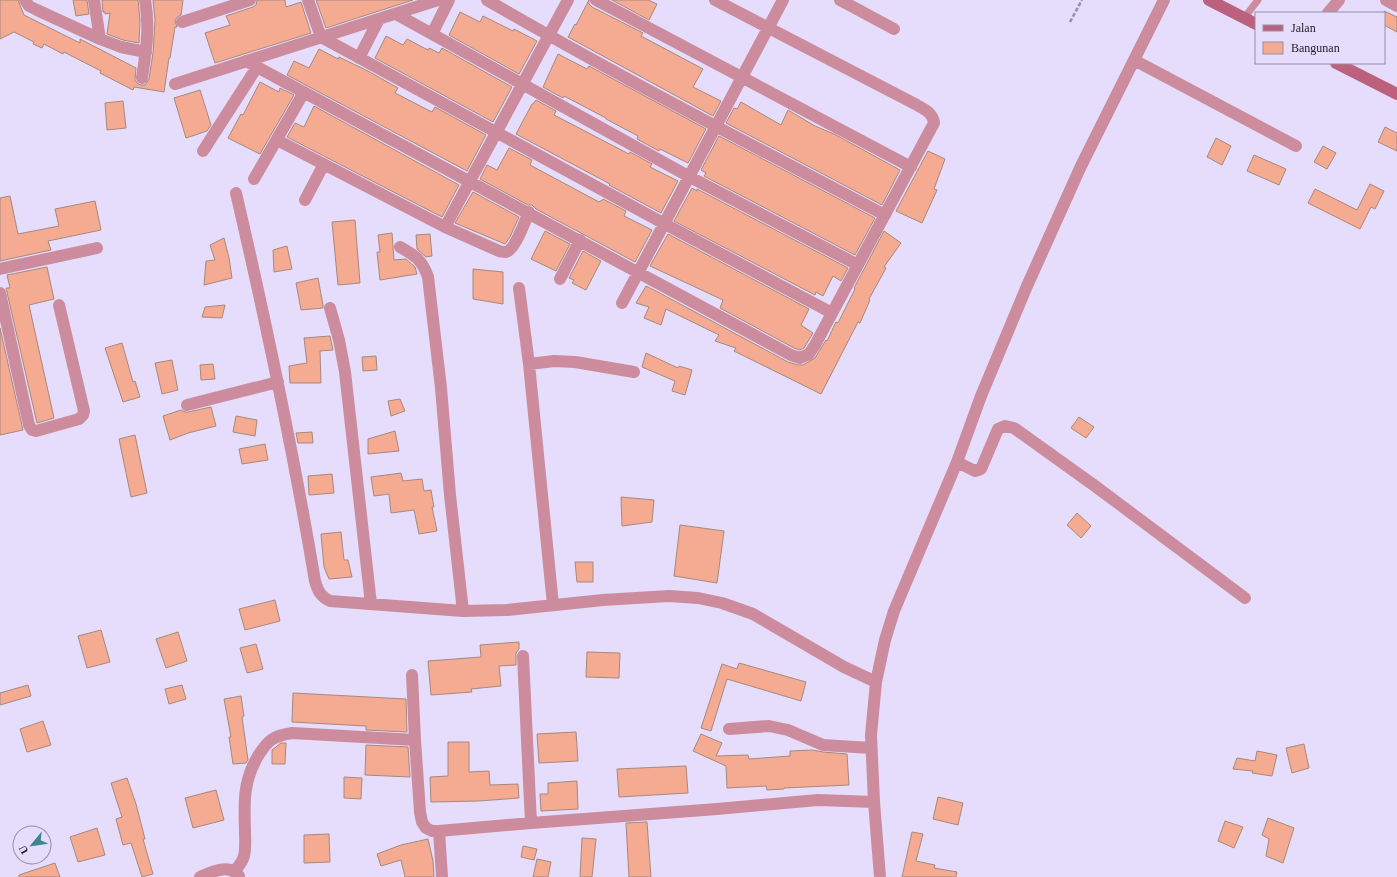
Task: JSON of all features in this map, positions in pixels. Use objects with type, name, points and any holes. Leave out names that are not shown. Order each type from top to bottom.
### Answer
[{"type":"street","points":[[25,0],[29,6],[100,39],[122,47],[146,52]]},
{"type":"street","points":[[94,0],[100,39]]},
{"type":"street","points":[[142,78],[146,52],[148,20],[146,0]]},
{"type":"street","points":[[182,22],[250,0]]},
{"type":"street","points":[[308,0],[321,38],[832,313]]},
{"type":"street","points":[[175,84],[252,64],[321,38],[438,0]]},
{"type":"street","points":[[432,34],[449,0]]},
{"type":"street","points":[[487,0],[549,36],[715,126],[885,215]]},
{"type":"street","points":[[445,227],[568,0]]},
{"type":"street","points":[[596,0],[910,167]]},
{"type":"street","points":[[252,64],[800,358],[809,354],[815,346],[934,123],[933,118],[930,113],[917,105],[715,0]]},
{"type":"street","points":[[622,303],[663,223],[783,0]]},
{"type":"street","points":[[840,0],[894,29]]},
{"type":"street","points":[[880,877],[865,802],[862,748],[872,719],[876,682],[885,640],[894,611],[957,462],[981,396],[1027,286],[1081,166],[1164,0]]},
{"type":"street","points":[[1209,0],[1255,24]]},
{"type":"street","points":[[1329,12],[1339,0]]},
{"type":"street","points":[[1386,0],[1397,6]]},
{"type":"street","points":[[396,14],[688,176],[858,265]]},
{"type":"street","points":[[359,58],[379,19]]},
{"type":"street","points":[[1134,60],[1296,146]]},
{"type":"street","points":[[203,151],[252,64]]},
{"type":"street","points":[[1338,64],[1397,94]]},
{"type":"street","points":[[254,179],[304,92]]},
{"type":"street","points":[[277,140],[445,227],[499,252],[510,250],[514,245],[529,212]]},
{"type":"street","points":[[305,200],[324,164]]},
{"type":"street","points":[[236,193],[278,382],[300,490],[315,581],[323,598],[330,602],[463,611],[507,610],[603,600],[668,596],[698,598],[722,603],[753,614],[838,663],[876,682]]},
{"type":"street","points":[[560,279],[580,240]]},
{"type":"street","points":[[400,247],[416,256],[424,266],[428,277],[441,388],[450,495],[463,611]]},
{"type":"street","points":[[0,269],[97,248]]},
{"type":"street","points":[[519,288],[529,364],[553,605]]},
{"type":"street","points":[[0,293],[28,425],[32,430],[36,431],[79,418],[83,415],[84,411],[58,305]]},
{"type":"street","points":[[330,308],[339,340],[345,372],[372,604]]},
{"type":"street","points":[[529,364],[554,361],[575,362],[634,372]]},
{"type":"street","points":[[187,405],[278,382]]},
{"type":"street","points":[[957,462],[975,471],[981,469],[998,429],[1005,426],[1014,428],[1095,486],[1245,598]]},
{"type":"street","points":[[523,656],[531,822]]},
{"type":"street","points":[[412,675],[420,812],[422,822],[426,828],[432,831],[818,800],[865,802]]},
{"type":"street","points":[[729,729],[769,726],[788,730],[823,745],[862,748]]},
{"type":"street","points":[[200,877],[224,869],[237,874],[244,856],[244,800],[247,782],[254,764],[265,745],[272,738],[278,735],[292,733],[415,740]]},
{"type":"street","points":[[439,831],[442,877]]},
{"type":"lane","points":[[1244,18],[1258,0]]},
{"type":"path","points":[[1070,22],[1082,0]]},
{"type":"building","points":[[0,0],[18,0],[24,15],[80,43],[80,39],[136,68],[135,80],[138,84],[145,85],[149,79],[153,53],[155,20],[153,0],[183,0],[181,15],[177,17],[175,21],[177,27],[175,27],[164,92],[134,87],[133,90],[100,73],[101,71],[64,52],[63,54],[44,44],[42,48],[33,44],[34,42],[14,32],[0,39]]},
{"type":"building","points":[[73,0],[87,0],[89,14],[76,16]]},
{"type":"building","points":[[102,0],[138,0],[140,20],[139,43],[123,40],[107,34],[110,13],[105,14],[105,12],[103,12]]},
{"type":"building","points":[[257,0],[285,0],[286,7],[301,2],[311,33],[215,63],[205,33],[230,25],[226,16],[253,7],[256,5]]},
{"type":"building","points":[[316,0],[413,0],[326,28]]},
{"type":"building","points":[[589,0],[589,4],[592,7],[643,33],[641,36],[703,69],[693,87],[721,101],[713,116],[568,37]]},
{"type":"building","points":[[612,0],[648,0],[657,4],[649,20]]},
{"type":"building","points":[[460,12],[480,22],[483,16],[513,31],[514,29],[537,41],[519,74],[449,35]]},
{"type":"building","points":[[1384,12],[1397,17],[1397,32],[1385,26]]},
{"type":"building","points":[[386,36],[403,45],[407,39],[428,50],[429,48],[439,53],[442,48],[512,87],[493,122],[375,58]]},
{"type":"building","points":[[319,49],[338,59],[339,57],[368,71],[398,88],[395,93],[432,112],[435,107],[486,135],[467,171],[287,75],[294,61],[309,68]]},
{"type":"building","points":[[558,54],[587,69],[589,66],[706,129],[688,163],[660,149],[659,151],[637,139],[638,136],[606,118],[543,87]]},
{"type":"building","points":[[260,82],[279,92],[280,88],[294,95],[260,154],[228,138],[241,114],[243,115]]},
{"type":"building","points":[[200,90],[211,125],[207,131],[186,138],[174,98]]},
{"type":"building","points":[[536,100],[556,111],[554,115],[629,154],[630,152],[652,164],[650,167],[678,181],[661,213],[516,134],[532,104]]},
{"type":"building","points":[[123,101],[126,128],[107,130],[105,103]]},
{"type":"building","points":[[741,102],[781,125],[788,110],[815,126],[834,134],[900,170],[882,205],[726,123],[734,108],[737,109]]},
{"type":"building","points":[[314,106],[459,185],[442,217],[287,137],[295,123],[304,127]]},
{"type":"building","points":[[1385,127],[1397,133],[1397,151],[1378,142]]},
{"type":"building","points":[[719,136],[875,218],[855,255],[704,176],[706,173],[701,170]]},
{"type":"building","points":[[1216,138],[1231,146],[1222,165],[1207,157]]},
{"type":"building","points":[[1323,146],[1336,153],[1327,169],[1314,162]]},
{"type":"building","points":[[509,148],[532,160],[530,165],[599,202],[603,199],[626,211],[624,216],[652,230],[635,262],[536,209],[532,205],[528,205],[480,179],[487,165],[497,170]]},
{"type":"building","points":[[928,151],[945,159],[934,189],[937,190],[922,223],[896,211]]},
{"type":"building","points":[[1254,155],[1286,169],[1279,185],[1247,171]]},
{"type":"building","points":[[1370,184],[1384,191],[1375,209],[1371,207],[1360,229],[1308,203],[1315,189],[1357,210]]},
{"type":"building","points":[[692,188],[697,191],[697,189],[848,268],[841,281],[833,276],[823,296],[816,292],[815,295],[674,221]]},
{"type":"building","points":[[473,192],[519,217],[510,237],[505,244],[455,223]]},
{"type":"building","points":[[10,196],[18,234],[59,226],[55,209],[95,201],[101,230],[48,241],[51,250],[0,261],[0,198]]},
{"type":"building","points":[[355,220],[360,283],[338,285],[332,222]]},
{"type":"building","points":[[545,231],[570,244],[556,271],[531,259]]},
{"type":"building","points":[[884,231],[901,243],[884,267],[886,268],[869,299],[870,300],[860,323],[858,322],[821,394],[734,351],[736,348],[715,341],[719,335],[666,309],[661,325],[644,318],[649,307],[636,303],[646,286],[788,362],[803,365],[815,358],[826,340],[827,341],[836,322],[838,323],[855,289],[854,288]]},
{"type":"building","points":[[392,233],[394,260],[406,259],[415,267],[417,274],[380,280],[377,252],[380,252],[378,235]]},
{"type":"building","points":[[430,234],[432,256],[426,257],[417,249],[416,235]]},
{"type":"building","points":[[668,234],[809,309],[801,325],[813,333],[804,348],[800,350],[794,348],[720,308],[723,300],[650,266]]},
{"type":"building","points":[[224,238],[232,278],[204,285],[206,261],[215,260],[210,245]]},
{"type":"building","points":[[287,246],[292,269],[274,272],[273,250]]},
{"type":"building","points":[[583,251],[601,261],[586,290],[572,283],[574,280],[569,278]]},
{"type":"building","points":[[47,267],[54,299],[29,305],[54,418],[37,423],[6,288],[10,288],[7,275]]},
{"type":"building","points":[[473,269],[503,272],[503,304],[473,299]]},
{"type":"building","points":[[318,278],[323,308],[301,310],[296,283]]},
{"type":"building","points":[[225,305],[222,318],[202,317],[205,307]]},
{"type":"building","points":[[0,328],[23,430],[0,435]]},
{"type":"building","points":[[330,336],[333,350],[320,351],[321,383],[290,383],[289,366],[307,363],[304,338]]},
{"type":"building","points":[[122,343],[133,382],[135,381],[140,397],[123,402],[105,348]]},
{"type":"building","points":[[646,353],[678,368],[679,366],[692,370],[685,395],[672,391],[675,381],[642,367]]},
{"type":"building","points":[[376,356],[377,370],[363,371],[362,357]]},
{"type":"building","points":[[172,360],[178,390],[162,394],[155,363]]},
{"type":"building","points":[[213,364],[215,379],[201,380],[200,365]]},
{"type":"building","points":[[400,399],[405,411],[391,416],[388,401]]},
{"type":"building","points":[[211,407],[216,426],[188,433],[170,440],[163,416],[181,410],[188,412]]},
{"type":"building","points":[[236,416],[257,420],[255,436],[233,432]]},
{"type":"building","points":[[1079,417],[1094,427],[1086,438],[1071,428]]},
{"type":"building","points":[[395,431],[399,451],[368,454],[368,439]]},
{"type":"building","points":[[312,432],[313,443],[298,443],[296,433]]},
{"type":"building","points":[[135,435],[147,493],[131,497],[119,439]]},
{"type":"building","points":[[265,444],[268,460],[242,464],[239,449]]},
{"type":"building","points":[[401,473],[403,481],[422,479],[424,491],[431,490],[434,507],[432,507],[437,531],[419,534],[414,510],[391,513],[389,494],[374,496],[371,477]]},
{"type":"building","points":[[332,474],[334,493],[309,495],[308,476]]},
{"type":"building","points":[[621,497],[654,500],[652,522],[622,526]]},
{"type":"building","points":[[1077,513],[1091,526],[1081,538],[1067,525]]},
{"type":"building","points":[[680,525],[724,531],[717,583],[674,576]]},
{"type":"building","points":[[341,532],[344,560],[348,560],[352,577],[329,579],[324,567],[321,534]]},
{"type":"building","points":[[575,562],[593,562],[593,582],[577,582]]},
{"type":"building","points":[[275,600],[280,621],[245,630],[239,609]]},
{"type":"building","points":[[101,630],[110,662],[87,668],[78,636]]},
{"type":"building","points":[[178,632],[187,661],[166,668],[156,639]]},
{"type":"building","points":[[519,642],[519,649],[516,653],[516,665],[499,666],[501,686],[471,689],[472,692],[431,695],[428,661],[481,657],[480,645]]},
{"type":"building","points":[[256,644],[263,669],[247,673],[240,648]]},
{"type":"building","points":[[587,652],[620,653],[619,678],[586,677]]},
{"type":"building","points":[[739,663],[806,682],[801,701],[727,679],[711,731],[701,728],[722,664],[737,669]]},
{"type":"building","points":[[28,685],[31,696],[0,705],[0,693]]},
{"type":"building","points":[[182,685],[186,699],[169,704],[165,689]]},
{"type":"building","points":[[293,693],[406,699],[407,732],[366,730],[366,726],[292,722]]},
{"type":"building","points":[[241,696],[244,716],[242,717],[248,760],[246,763],[233,764],[229,737],[231,737],[224,699]]},
{"type":"building","points":[[43,721],[51,745],[27,752],[20,729]]},
{"type":"building","points":[[576,732],[578,761],[539,763],[537,734]]},
{"type":"building","points":[[701,734],[722,743],[716,756],[748,755],[749,759],[790,756],[790,751],[812,750],[847,754],[849,785],[767,790],[766,786],[727,788],[726,766],[693,751]]},
{"type":"building","points":[[448,742],[469,742],[469,772],[489,771],[490,785],[518,784],[519,798],[431,802],[430,777],[448,776]]},
{"type":"building","points":[[281,743],[286,743],[285,764],[272,764],[272,750]]},
{"type":"building","points":[[1304,744],[1309,768],[1292,773],[1286,748]]},
{"type":"building","points":[[366,745],[408,747],[410,777],[365,775]]},
{"type":"building","points":[[1257,751],[1277,755],[1272,776],[1252,773],[1253,771],[1233,769],[1237,758],[1255,761]]},
{"type":"building","points":[[686,766],[688,793],[619,797],[617,769]]},
{"type":"building","points":[[344,777],[362,778],[361,799],[344,798]]},
{"type":"building","points":[[127,778],[136,804],[145,839],[143,839],[153,874],[142,877],[131,843],[123,845],[116,819],[122,817],[111,783]]},
{"type":"building","points":[[577,781],[578,809],[541,811],[540,794],[548,794],[548,783]]},
{"type":"building","points":[[216,790],[224,820],[193,828],[185,798]]},
{"type":"building","points":[[938,797],[963,803],[958,825],[933,819]]},
{"type":"building","points":[[1268,818],[1294,828],[1283,863],[1266,856],[1269,839],[1262,835]]},
{"type":"building","points":[[1225,821],[1243,827],[1234,848],[1218,841]]},
{"type":"building","points":[[647,822],[651,877],[629,877],[626,823]]},
{"type":"building","points":[[97,828],[105,855],[78,862],[70,837]]},
{"type":"building","points":[[912,832],[923,834],[916,861],[935,865],[934,868],[957,872],[956,877],[902,877]]},
{"type":"building","points":[[329,834],[330,862],[304,863],[304,835]]},
{"type":"building","points":[[582,838],[596,839],[592,877],[580,877]]},
{"type":"building","points":[[428,839],[433,861],[434,877],[405,877],[401,860],[381,866],[377,854],[401,845]]},
{"type":"building","points":[[523,846],[537,849],[534,860],[521,857]]},
{"type":"building","points":[[537,859],[551,862],[548,877],[533,877]]},
{"type":"building","points":[[55,863],[60,877],[19,877],[19,875]]}]
